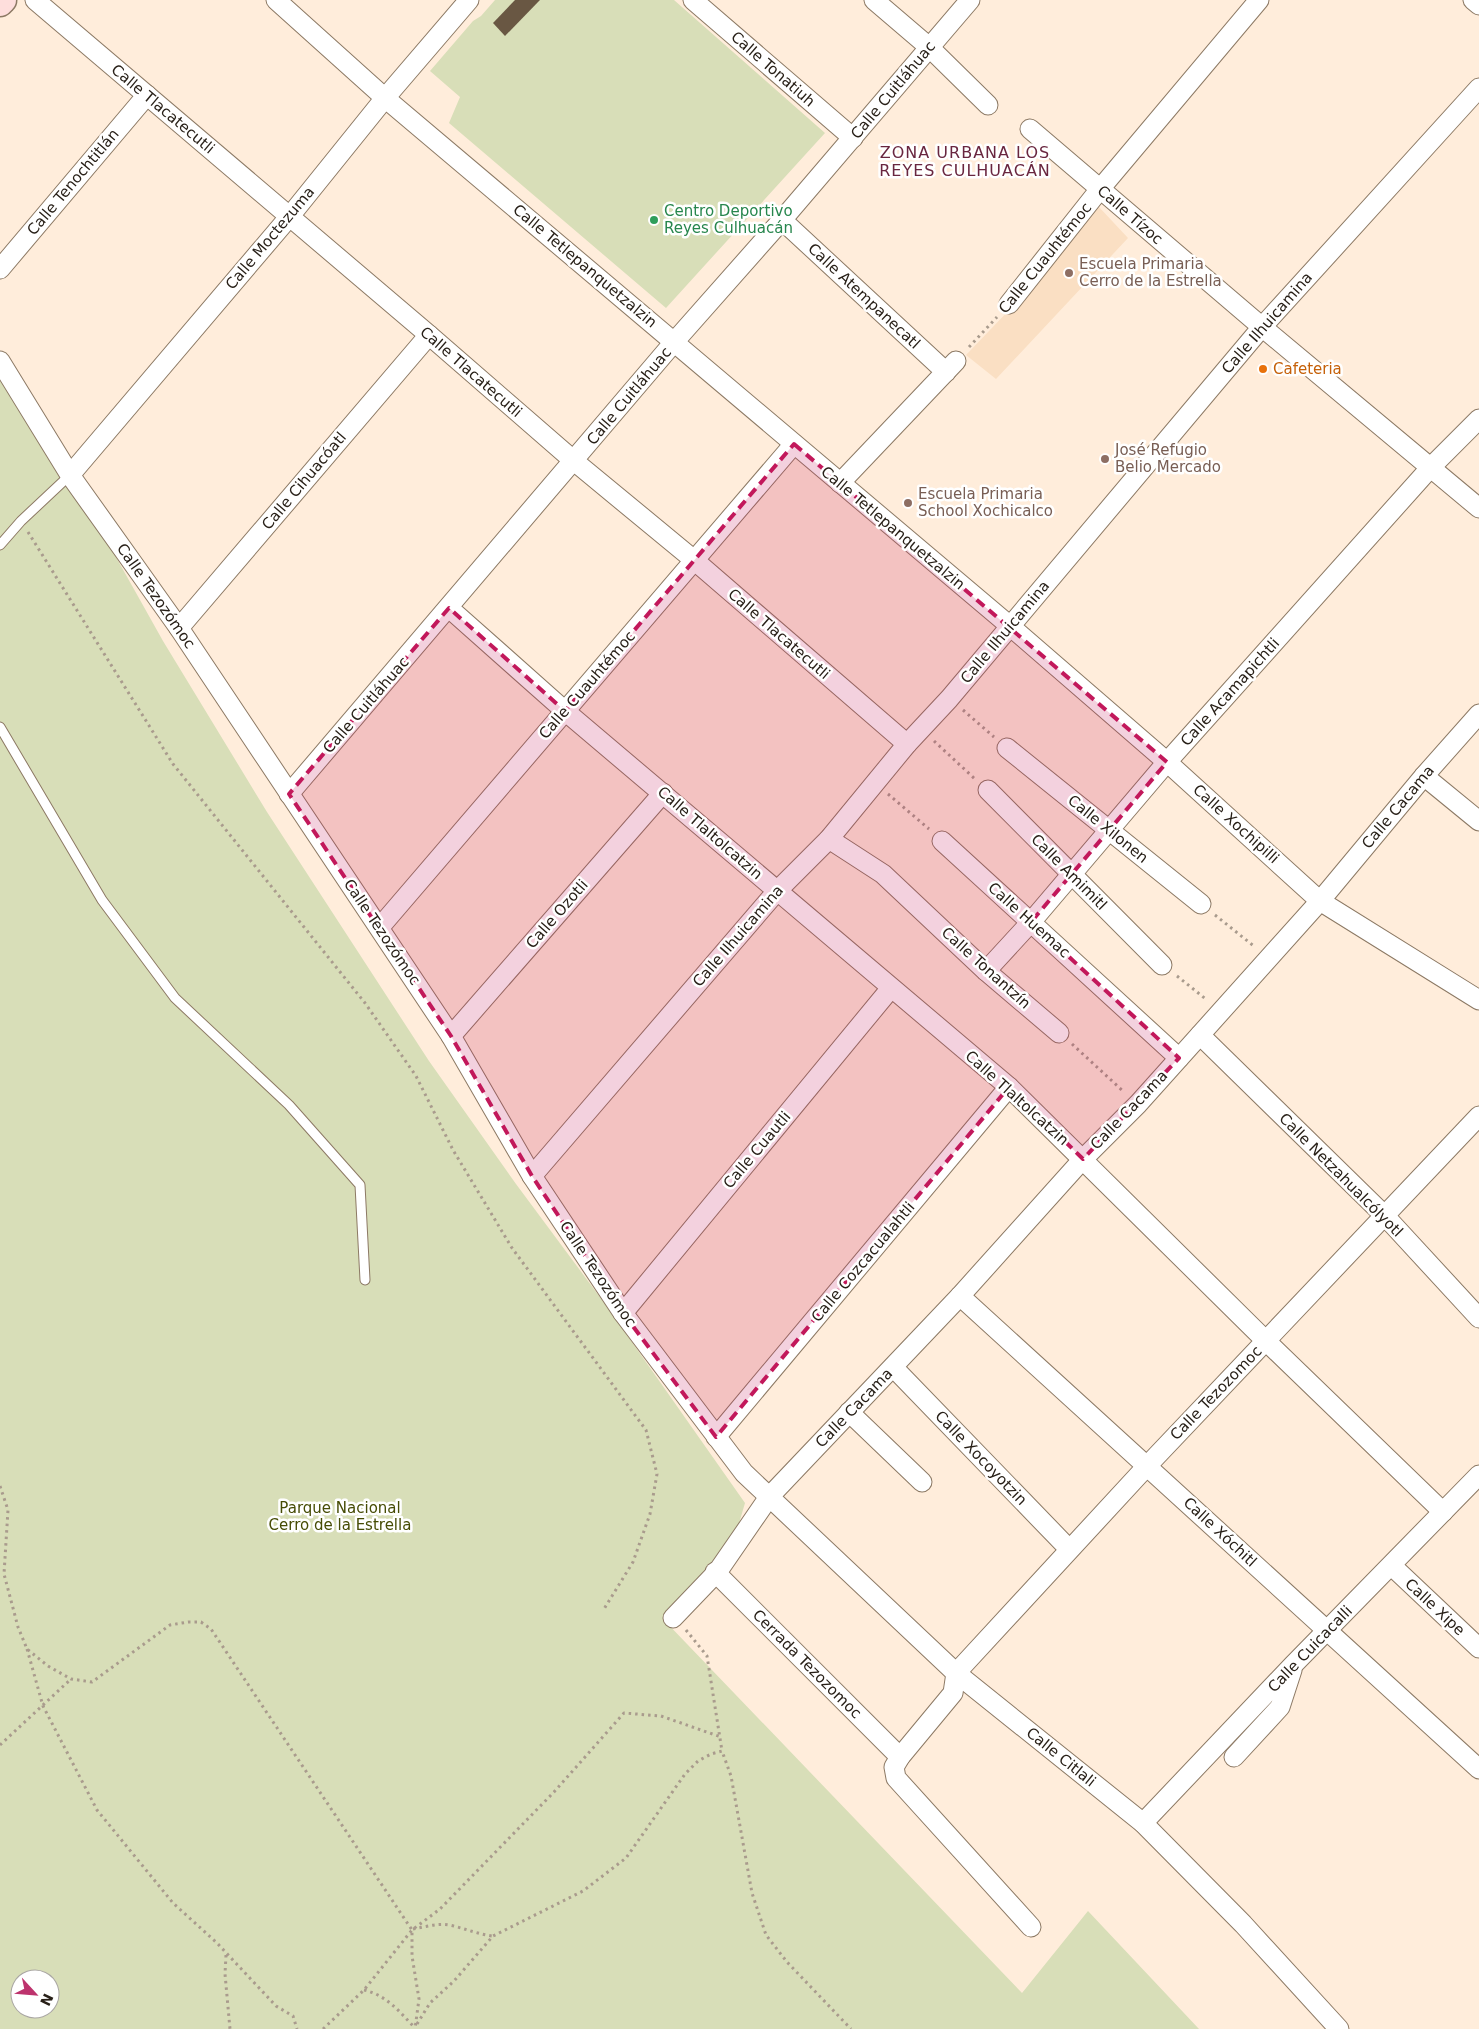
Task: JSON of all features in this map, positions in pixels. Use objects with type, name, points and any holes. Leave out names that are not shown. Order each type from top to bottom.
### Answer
[{"type":"street","name":"Calle Tlacatecutli","points":[[35,0],[290,216],[574,461],[694,560],[907,744]]},
{"type":"street","name":"Calle Tetlepanquetzalzin","points":[[276,0],[385,98],[1010,626]]},
{"type":"street","name":"Calle Moctezuma","points":[[70,475],[290,216],[385,98],[469,0]]},
{"type":"street","name":"Calle Tonatiuh","points":[[693,0],[853,138]]},
{"type":"street","points":[[874,0],[929,47],[988,105]]},
{"type":"street","name":"Calle Cuitláhuac","points":[[289,794],[970,0]]},
{"type":"street","name":"Calle Cuauhtémoc","points":[[1009,304],[1100,189],[1259,0]]},
{"type":"street","points":[[1473,0],[1479,5]]},
{"type":"street","name":"Calle Ilhuicamina","points":[[532,1176],[777,890],[829,839],[907,744],[949,699],[1262,327],[1479,88]]},
{"type":"street","name":"Calle Tenochtitlán","points":[[0,270],[147,95]]},
{"type":"street","name":"Calle Tízoc","points":[[1030,129],[1262,327],[1479,508]]},
{"type":"street","name":"Calle Atempanecatl","points":[[782,220],[951,366]]},
{"type":"street","name":"Calle Cihuacóatl","points":[[179,628],[429,335]]},
{"type":"street","name":"Calle Tezozómoc","points":[[0,361],[70,475],[179,628],[452,1036],[532,1176],[623,1313],[744,1473],[770,1497]]},
{"type":"street","points":[[840,483],[951,366]]},
{"type":"street","name":"Calle Acamapichtli","points":[[986,971],[1110,831],[1167,762],[1431,467],[1479,418]]},
{"type":"street","name":"Calle Cuauhtémoc","points":[[380,927],[794,444]]},
{"type":"street","name":"Calle Tlaltolcatzin","points":[[448,608],[565,711],[1009,1087],[1083,1159]]},
{"type":"street","name":"Calle Xochipilli","points":[[1010,626],[1167,762],[1320,900],[1479,1000]]},
{"type":"street","name":"Calle Cacama","points":[[674,1617],[715,1572],[770,1497],[960,1296],[1083,1159],[1138,1104],[1320,900],[1424,776],[1479,714]]},
{"type":"street","name":"Calle Xilonen","points":[[1007,748],[1201,904]]},
{"type":"street","points":[[1424,776],[1479,821]]},
{"type":"street","name":"Calle Amimitl","points":[[988,790],[1162,964]]},
{"type":"street","name":"Calle Ozotli","points":[[452,1036],[663,793]]},
{"type":"street","name":"Calle Tonantzín","points":[[829,839],[883,874],[986,971],[1060,1033]]},
{"type":"street","name":"Calle Huemac","points":[[942,840],[1179,1058]]},
{"type":"street","name":"Calle Cuautli","points":[[623,1313],[891,988]]},
{"type":"street","name":"Calle Netzahualcólyotl","points":[[1200,1035],[1385,1216],[1479,1318]]},
{"type":"street","name":"Calle Cozcacualahtli","points":[[716,1437],[1009,1087]]},
{"type":"street","name":"Calle Tezozomoc","points":[[956,1673],[1147,1466],[1385,1216],[1476,1126]]},
{"type":"street","points":[[1083,1159],[1266,1341],[1443,1512]]},
{"type":"street","name":"Calle Xóchitl","points":[[960,1296],[1479,1769]]},
{"type":"street","name":"Calle Xocoyotzin","points":[[893,1368],[1069,1550]]},
{"type":"street","points":[[849,1412],[922,1482]]},
{"type":"street","name":"Calle Cuicacalli","points":[[1143,1823],[1293,1665],[1443,1512],[1476,1484]]},
{"type":"street","name":"Calle Citlali","points":[[770,1497],[956,1673],[1143,1823],[1243,1924],[1339,2029]]},
{"type":"street","name":"Calle Xipe","points":[[1392,1566],[1479,1648]]},
{"type":"street","name":"Cerrada Tezozomoc","points":[[715,1572],[900,1757]]},
{"type":"street","points":[[1234,1757],[1280,1707],[1293,1665]]},
{"type":"street","points":[[956,1673],[953,1693],[900,1757],[894,1767],[896,1778],[1031,1927]]},
{"type":"lane","points":[[0,545],[21,521],[70,475]]},
{"type":"lane","points":[[0,727],[102,900],[174,998],[289,1105],[360,1185],[365,1280]]},
{"type":"path","name":"Calle Cuauhtémoc","points":[[951,366],[1009,304]]},
{"type":"path","points":[[21,521],[173,764],[365,1003],[416,1076],[453,1150],[512,1248],[646,1430],[657,1474],[650,1514],[633,1562],[604,1609]]},
{"type":"path","points":[[949,699],[1007,748]]},
{"type":"path","points":[[920,729],[988,790]]},
{"type":"path","points":[[876,784],[942,840]]},
{"type":"path","points":[[1201,904],[1269,958]]},
{"type":"path","points":[[1162,964],[1221,1012]]},
{"type":"path","points":[[1060,1033],[1138,1104]]},
{"type":"path","points":[[0,1486],[8,1510],[4,1574],[18,1627],[27,1648],[43,1706],[97,1810],[173,1903],[217,1943],[276,2006],[293,2016],[297,2029]]},
{"type":"path","points":[[674,1617],[707,1656],[722,1751],[731,1776],[752,1894],[766,1935],[787,1962],[851,2029]]},
{"type":"path","points":[[27,1648],[48,1666],[71,1679],[92,1682],[170,1625],[201,1622],[211,1630],[412,1930],[412,1956],[420,1999],[415,2028]]},
{"type":"path","points":[[0,1745],[71,1679]]},
{"type":"path","points":[[324,2029],[364,1990],[412,1930],[447,1902],[554,1792],[624,1713],[661,1716],[721,1737]]},
{"type":"path","points":[[415,2028],[430,2003],[454,1981],[493,1936],[583,1891],[626,1858],[685,1774],[698,1762],[711,1754],[722,1751]]},
{"type":"path","points":[[412,1930],[436,1924],[449,1925],[493,1936]]},
{"type":"path","points":[[226,1954],[225,1974],[230,2029]]},
{"type":"path","points":[[364,1990],[376,1993],[388,2000],[415,2028]]},
{"type":"highlighted area","points":[[794,444],[1167,762],[1031,922],[1179,1058],[1083,1159],[1009,1087],[716,1437],[623,1313],[532,1176],[451,1036],[289,794],[449,608],[565,711]]},
{"type":"shaded area","name":"Escuela Primaria Cerro de la Estrella","points":[[1099,207],[1128,238],[996,379],[966,355],[1012,307]]},
{"type":"green space","name":"Centro Deportivo Reyes Culhuacán","points":[[495,0],[674,0],[825,133],[666,308],[449,123],[460,97],[430,71],[473,21],[481,16]]},
{"type":"green space","name":"Parque Nacional Cerro de la Estrella","points":[[0,368],[70,475],[163,641],[267,812],[429,1061],[516,1184],[608,1308],[745,1503],[735,1537],[664,1620],[1022,1993],[1088,1911],[1199,2029],[0,2029]]},
{"type":"building","points":[[515,0],[540,0],[505,36],[493,23]]},
{"type":"place","name":"Centro Deportivo Reyes Culhuacán","points":[[654,220]]},
{"type":"place","name":"Escuela Primaria Cerro de la Estrella","points":[[1069,273]]},
{"type":"place","name":"Cafeteria","points":[[1263,369]]},
{"type":"place","name":"José Refugio Belio Mercado","points":[[1105,459]]},
{"type":"place","name":"Escuela Primaria School Xochicalco","points":[[908,503]]},
{"type":"district","name":"ZONA URBANA LOS REYES CULHUACÁN","points":[[965,161]]}]
